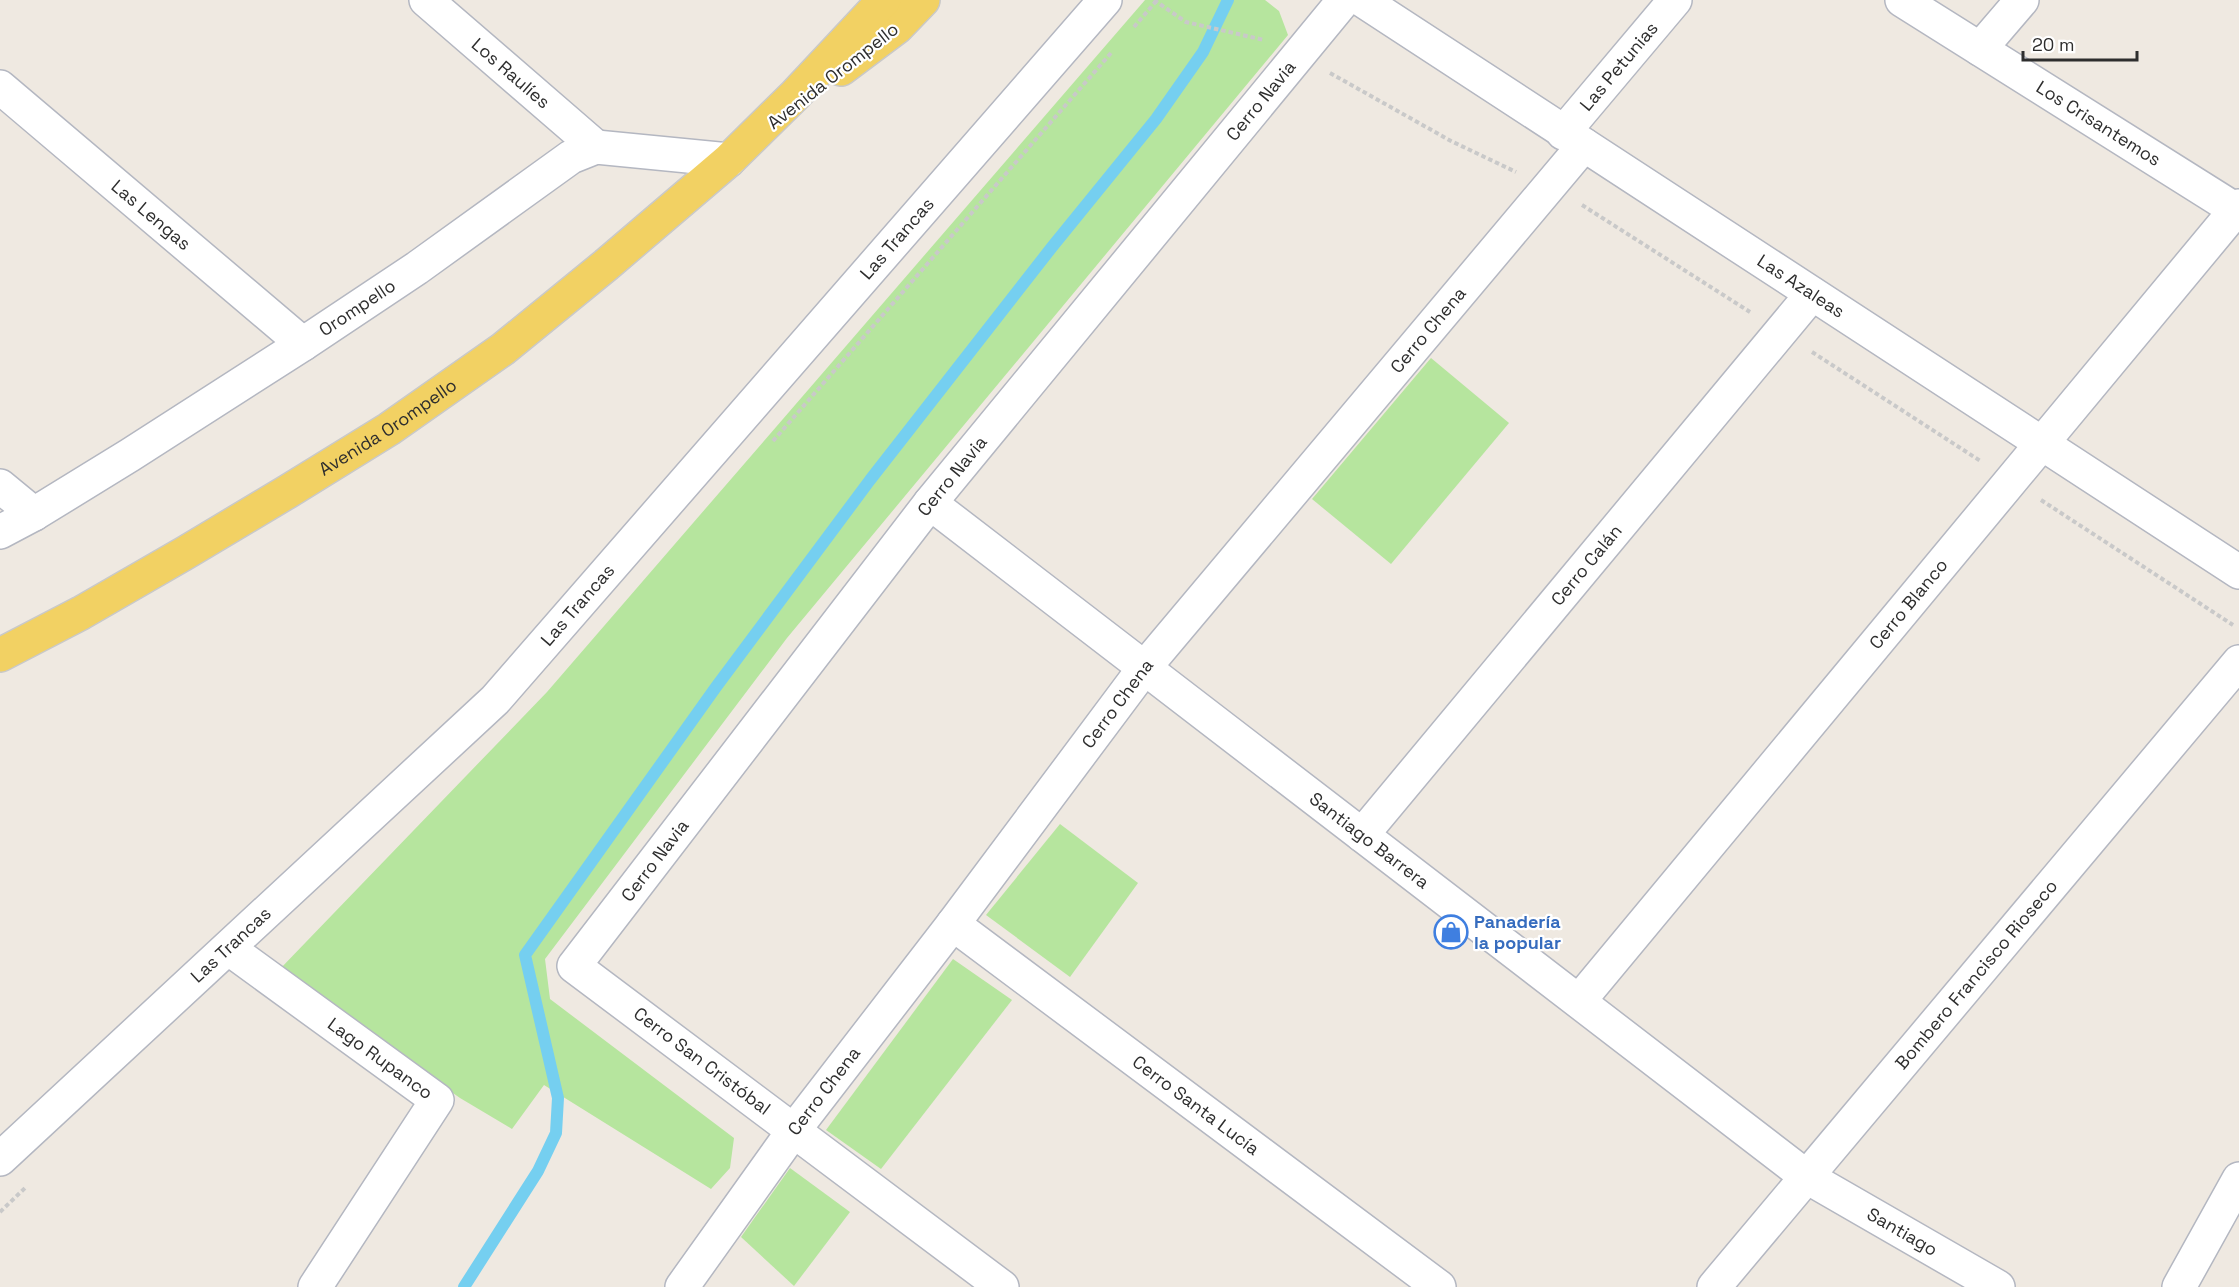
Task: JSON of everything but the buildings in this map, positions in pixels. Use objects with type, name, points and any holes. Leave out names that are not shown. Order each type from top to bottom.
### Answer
[{"type":"main road","name":"Avenida Orompello","points":[[0,655],[81,613],[185,553],[389,429],[503,349],[824,81],[897,27],[923,0]]},
{"type":"main road","name":"Avenida Orompello","points":[[735,154],[879,2]]},
{"type":"street","name":"Los Raulíes","points":[[426,0],[596,147]]},
{"type":"street","name":"Las Trancas","points":[[0,1159],[495,700],[1105,0]]},
{"type":"street","name":"Cerro Navia","points":[[574,966],[930,503],[1344,0]]},
{"type":"street","name":"Las Azaleas","points":[[1362,0],[2239,572]]},
{"type":"street","name":"Las Petunias","points":[[1573,139],[1675,0]]},
{"type":"street","name":"Los Crisantemos","points":[[1902,0],[2237,208]]},
{"type":"street","points":[[1980,49],[2022,0]]},
{"type":"street","name":"Las Lengas","points":[[0,87],[303,344]]},
{"type":"street","name":"Cerro Chena","points":[[682,1287],[794,1130],[953,924],[1145,667],[1573,139]]},
{"type":"street","name":"Orompello","points":[[0,532],[34,514],[303,344],[417,268],[571,157],[596,147],[735,154]]},
{"type":"street","name":"Cerro Blanco","points":[[1579,1001],[2237,208]]},
{"type":"street","name":"Cerro Calán","points":[[1362,835],[1812,294]]},
{"type":"street","points":[[0,486],[34,514]]},
{"type":"street","name":"Santiago Barrera","points":[[930,503],[1807,1177]]},
{"type":"street","name":"Bombero Francisco Rioseco","points":[[1714,1287],[2239,662]]},
{"type":"street","name":"Cerro Santa Lucía","points":[[953,924],[1439,1287]]},
{"type":"street","name":"Lago Rupanco","points":[[228,948],[437,1100],[315,1287]]},
{"type":"street","name":"Cerro San Cristóbal","points":[[574,966],[1002,1287]]},
{"type":"street","name":"Santiago","points":[[1807,1177],[1998,1287]]},
{"type":"street","points":[[2179,1287],[2239,1179]]},
{"type":"path","points":[[1154,0],[1186,22],[1232,33]]},
{"type":"green space","points":[[1145,0],[1265,0],[1279,11],[1288,35],[787,638],[545,959],[550,999],[734,1138],[730,1168],[711,1189],[544,1085],[512,1129],[460,1098],[279,970],[547,692]]},
{"type":"green space","points":[[1431,358],[1509,423],[1391,564],[1312,499]]},
{"type":"green space","points":[[1060,824],[1138,883],[1070,977],[986,915]]},
{"type":"green space","points":[[953,959],[1012,1000],[881,1169],[826,1130]]},
{"type":"green space","points":[[790,1168],[850,1212],[794,1286],[741,1237]]},
{"type":"waterway","points":[[464,1287],[538,1171],[556,1133],[558,1098],[525,955],[716,687],[870,480],[1052,247],[1156,119],[1203,52],[1228,0]]},
{"type":"place","name":"Panadería la popular","points":[[1451,932]]}]
